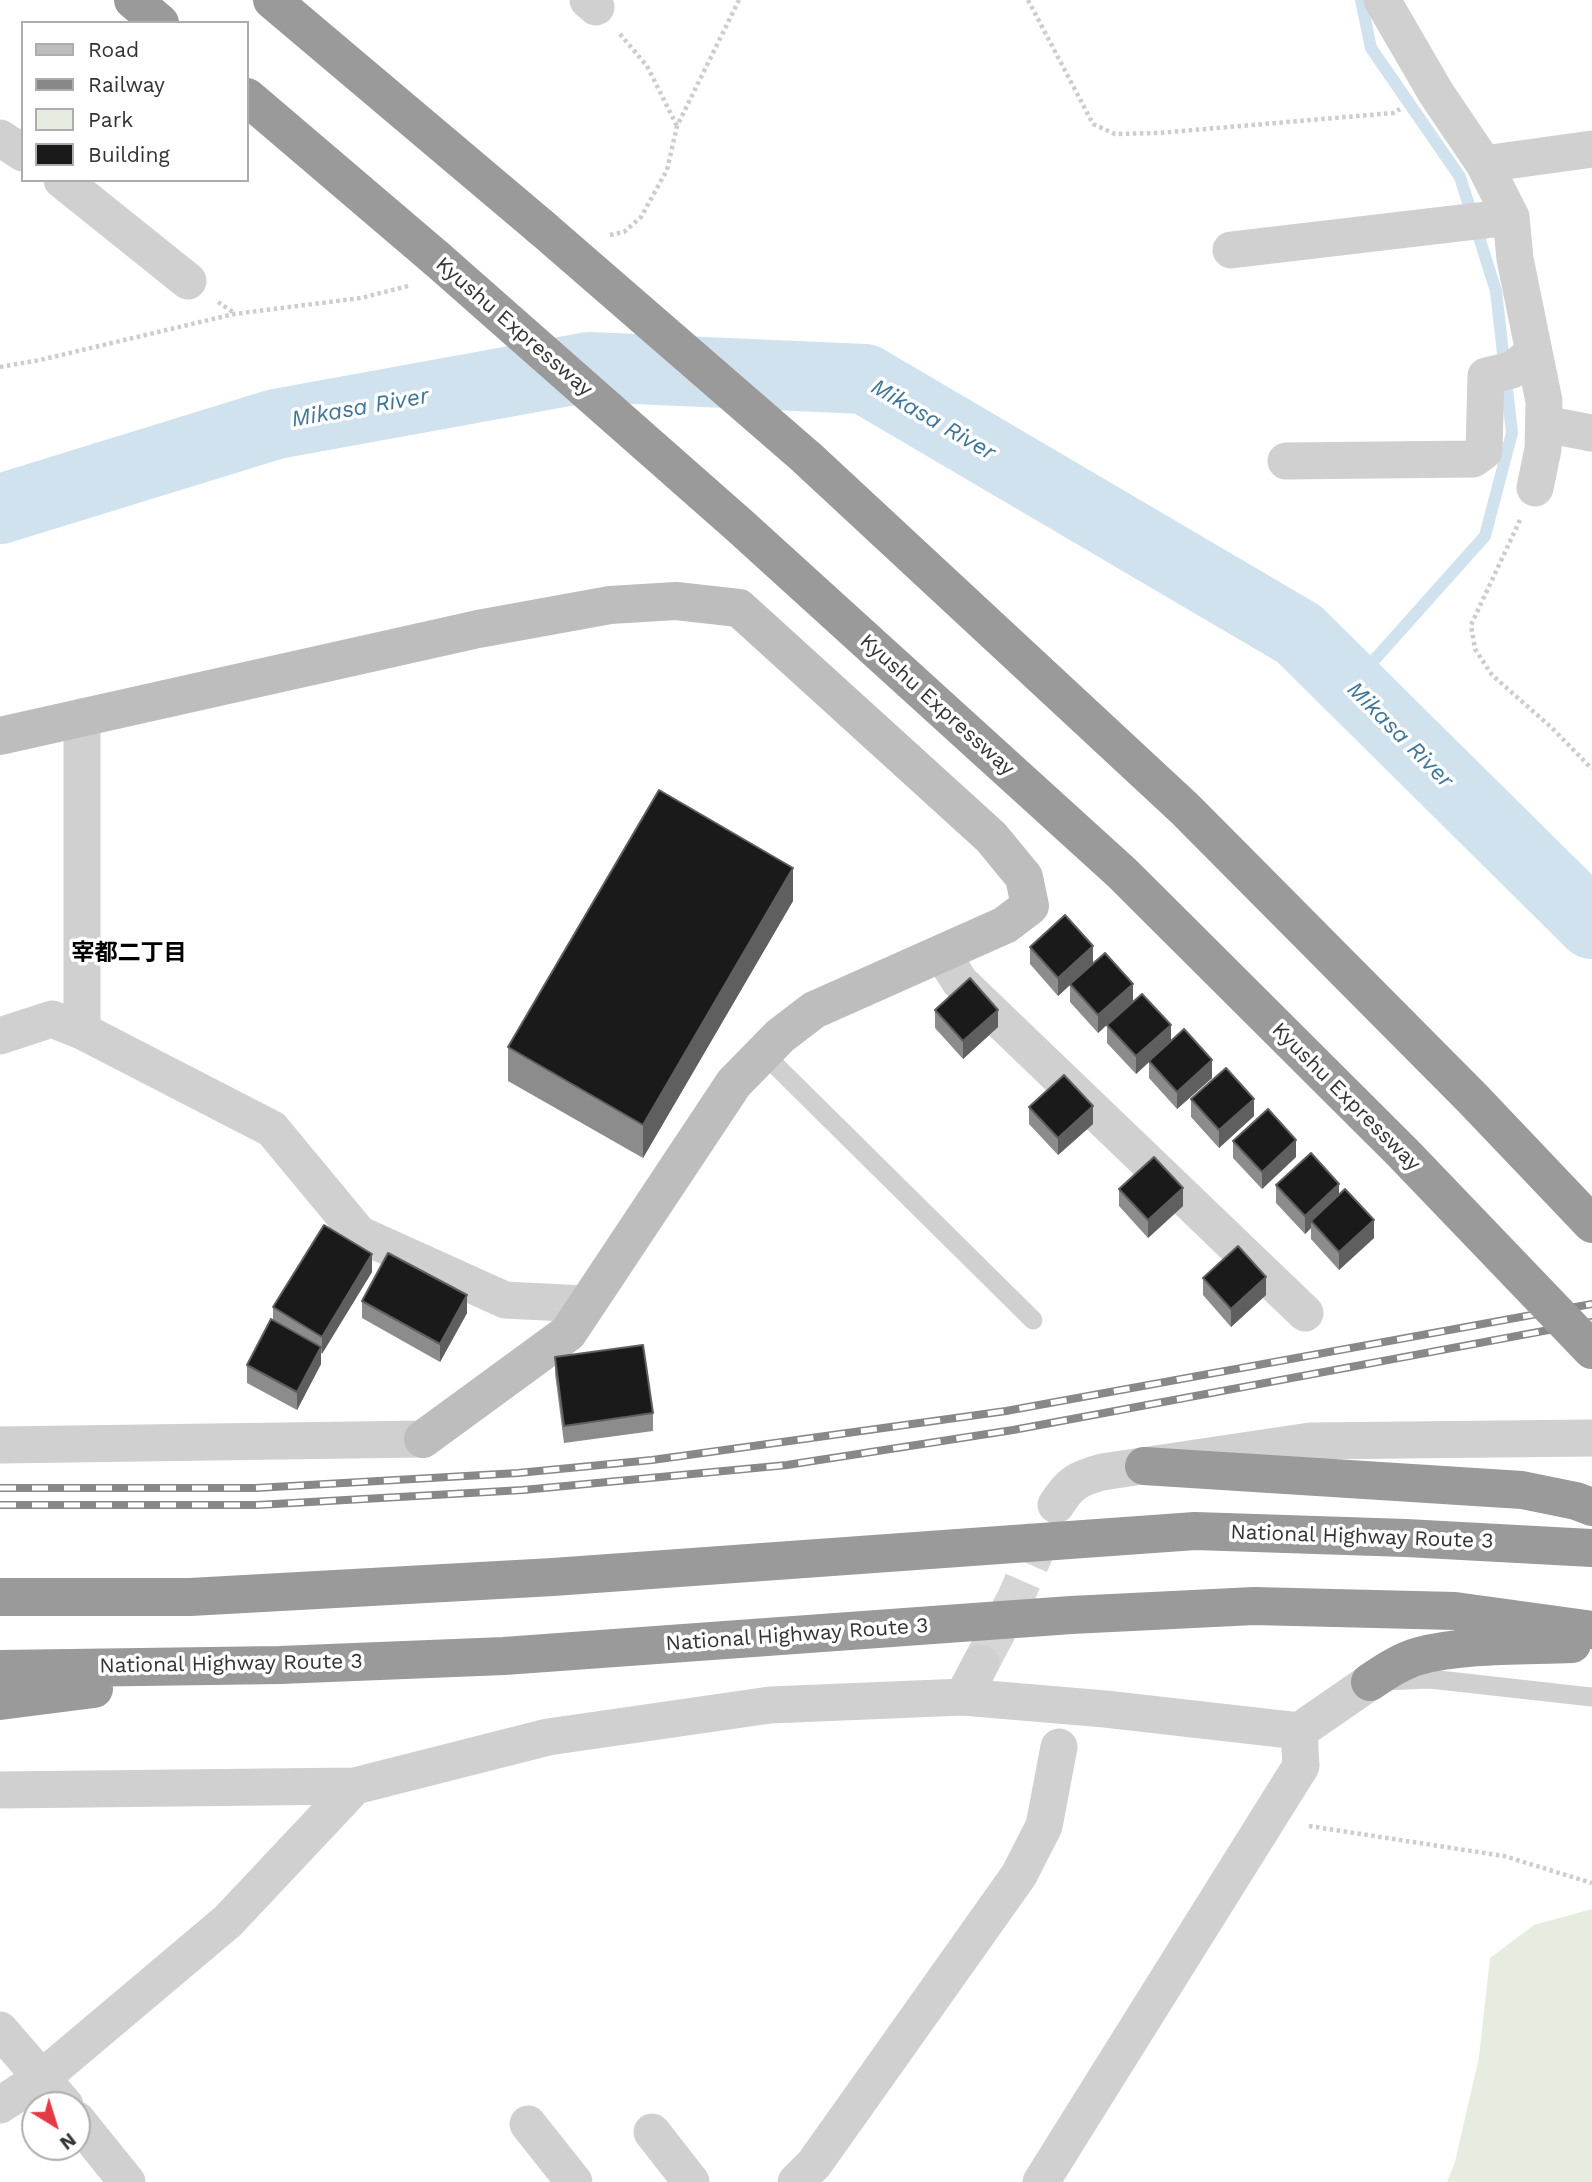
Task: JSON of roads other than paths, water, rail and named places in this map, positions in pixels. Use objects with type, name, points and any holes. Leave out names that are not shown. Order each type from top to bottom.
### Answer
[{"type":"highway","points":[[133,0],[158,21]]},
{"type":"highway","points":[[272,0],[542,228],[806,457],[1185,809],[1473,1099],[1592,1224]]},
{"type":"highway","name":"Kyushu Expressway","points":[[248,98],[437,259],[740,526],[1122,873],[1403,1153],[1592,1350]]},
{"type":"highway","points":[[1144,1466],[1522,1490],[1576,1500],[1592,1507]]},
{"type":"highway","name":"National Highway Route 3","points":[[0,1597],[190,1597],[553,1577],[1195,1531],[1592,1548]]},
{"type":"highway","name":"National Highway Route 3","points":[[0,1669],[280,1664],[504,1656],[1071,1615],[1254,1606],[1455,1611],[1592,1630]]},
{"type":"highway","points":[[1370,1682],[1391,1668],[1418,1656],[1453,1651],[1592,1643]]},
{"type":"highway","points":[[0,1701],[280,1664]]},
{"type":"street","points":[[1382,0],[1436,93],[1484,164],[1511,217],[1514,259],[1544,401],[1543,449],[1535,488]]},
{"type":"street","points":[[0,138],[21,152]]},
{"type":"street","points":[[1484,164],[1592,149]]},
{"type":"street","points":[[64,182],[188,281]]},
{"type":"street","points":[[1231,250],[1511,217]]},
{"type":"street","points":[[1286,461],[1473,460],[1483,451],[1486,376],[1512,370],[1534,352]]},
{"type":"street","points":[[1544,424],[1592,433]]},
{"type":"street","points":[[0,736],[478,629],[610,606],[676,601],[739,608],[991,837],[1024,877],[1030,906],[1005,925],[814,1010],[780,1036],[734,1083],[568,1333],[423,1439],[0,1445]]},
{"type":"street","points":[[82,717],[82,1031]]},
{"type":"street","points":[[942,954],[960,982],[1305,1313]]},
{"type":"street","points":[[0,1036],[52,1019],[82,1031],[272,1129],[359,1234],[505,1300],[585,1304]]},
{"type":"street","points":[[1056,1505],[1067,1487],[1081,1478],[1310,1441],[1592,1438]]},
{"type":"street","points":[[963,1697],[981,1663]]},
{"type":"street","points":[[0,1790],[355,1786],[548,1737],[769,1705],[963,1697],[1105,1709],[1299,1731],[1370,1682]]},
{"type":"street","points":[[1041,2182],[1301,1766],[1299,1731]]},
{"type":"street","points":[[796,2182],[814,2164],[1019,1875],[1044,1826],[1059,1747]]},
{"type":"street","points":[[0,2030],[54,2091],[228,1921],[355,1786]]},
{"type":"street","points":[[0,2105],[21,2100]]},
{"type":"street","points":[[527,2124],[574,2182]]},
{"type":"street","points":[[652,2132],[691,2182]]},
{"type":"street","points":[[91,2137],[127,2182]]},
{"type":"lane","points":[[763,1053],[1033,1320]]},
{"type":"lane","points":[[1370,1682],[1430,1679],[1592,1697]]},
{"type":"waterway","points":[[1351,686],[1485,536],[1512,433],[1496,291],[1460,177],[1371,48],[1361,0]]},
{"type":"waterway","name":"Mikasa River","points":[[0,509],[276,424],[589,367],[865,379],[1299,634],[1592,924]]},
{"type":"tunnel","points":[[981,1663],[1015,1599],[1051,1516]]},
{"type":"railway","points":[[0,1488],[256,1488],[518,1473],[652,1460],[1006,1411],[1592,1304]]},
{"type":"railway","points":[[0,1505],[257,1505],[523,1490],[787,1465],[1013,1430],[1592,1322]]},
{"type":"district","name":"宰都二丁目","points":[[129,953]]}]
